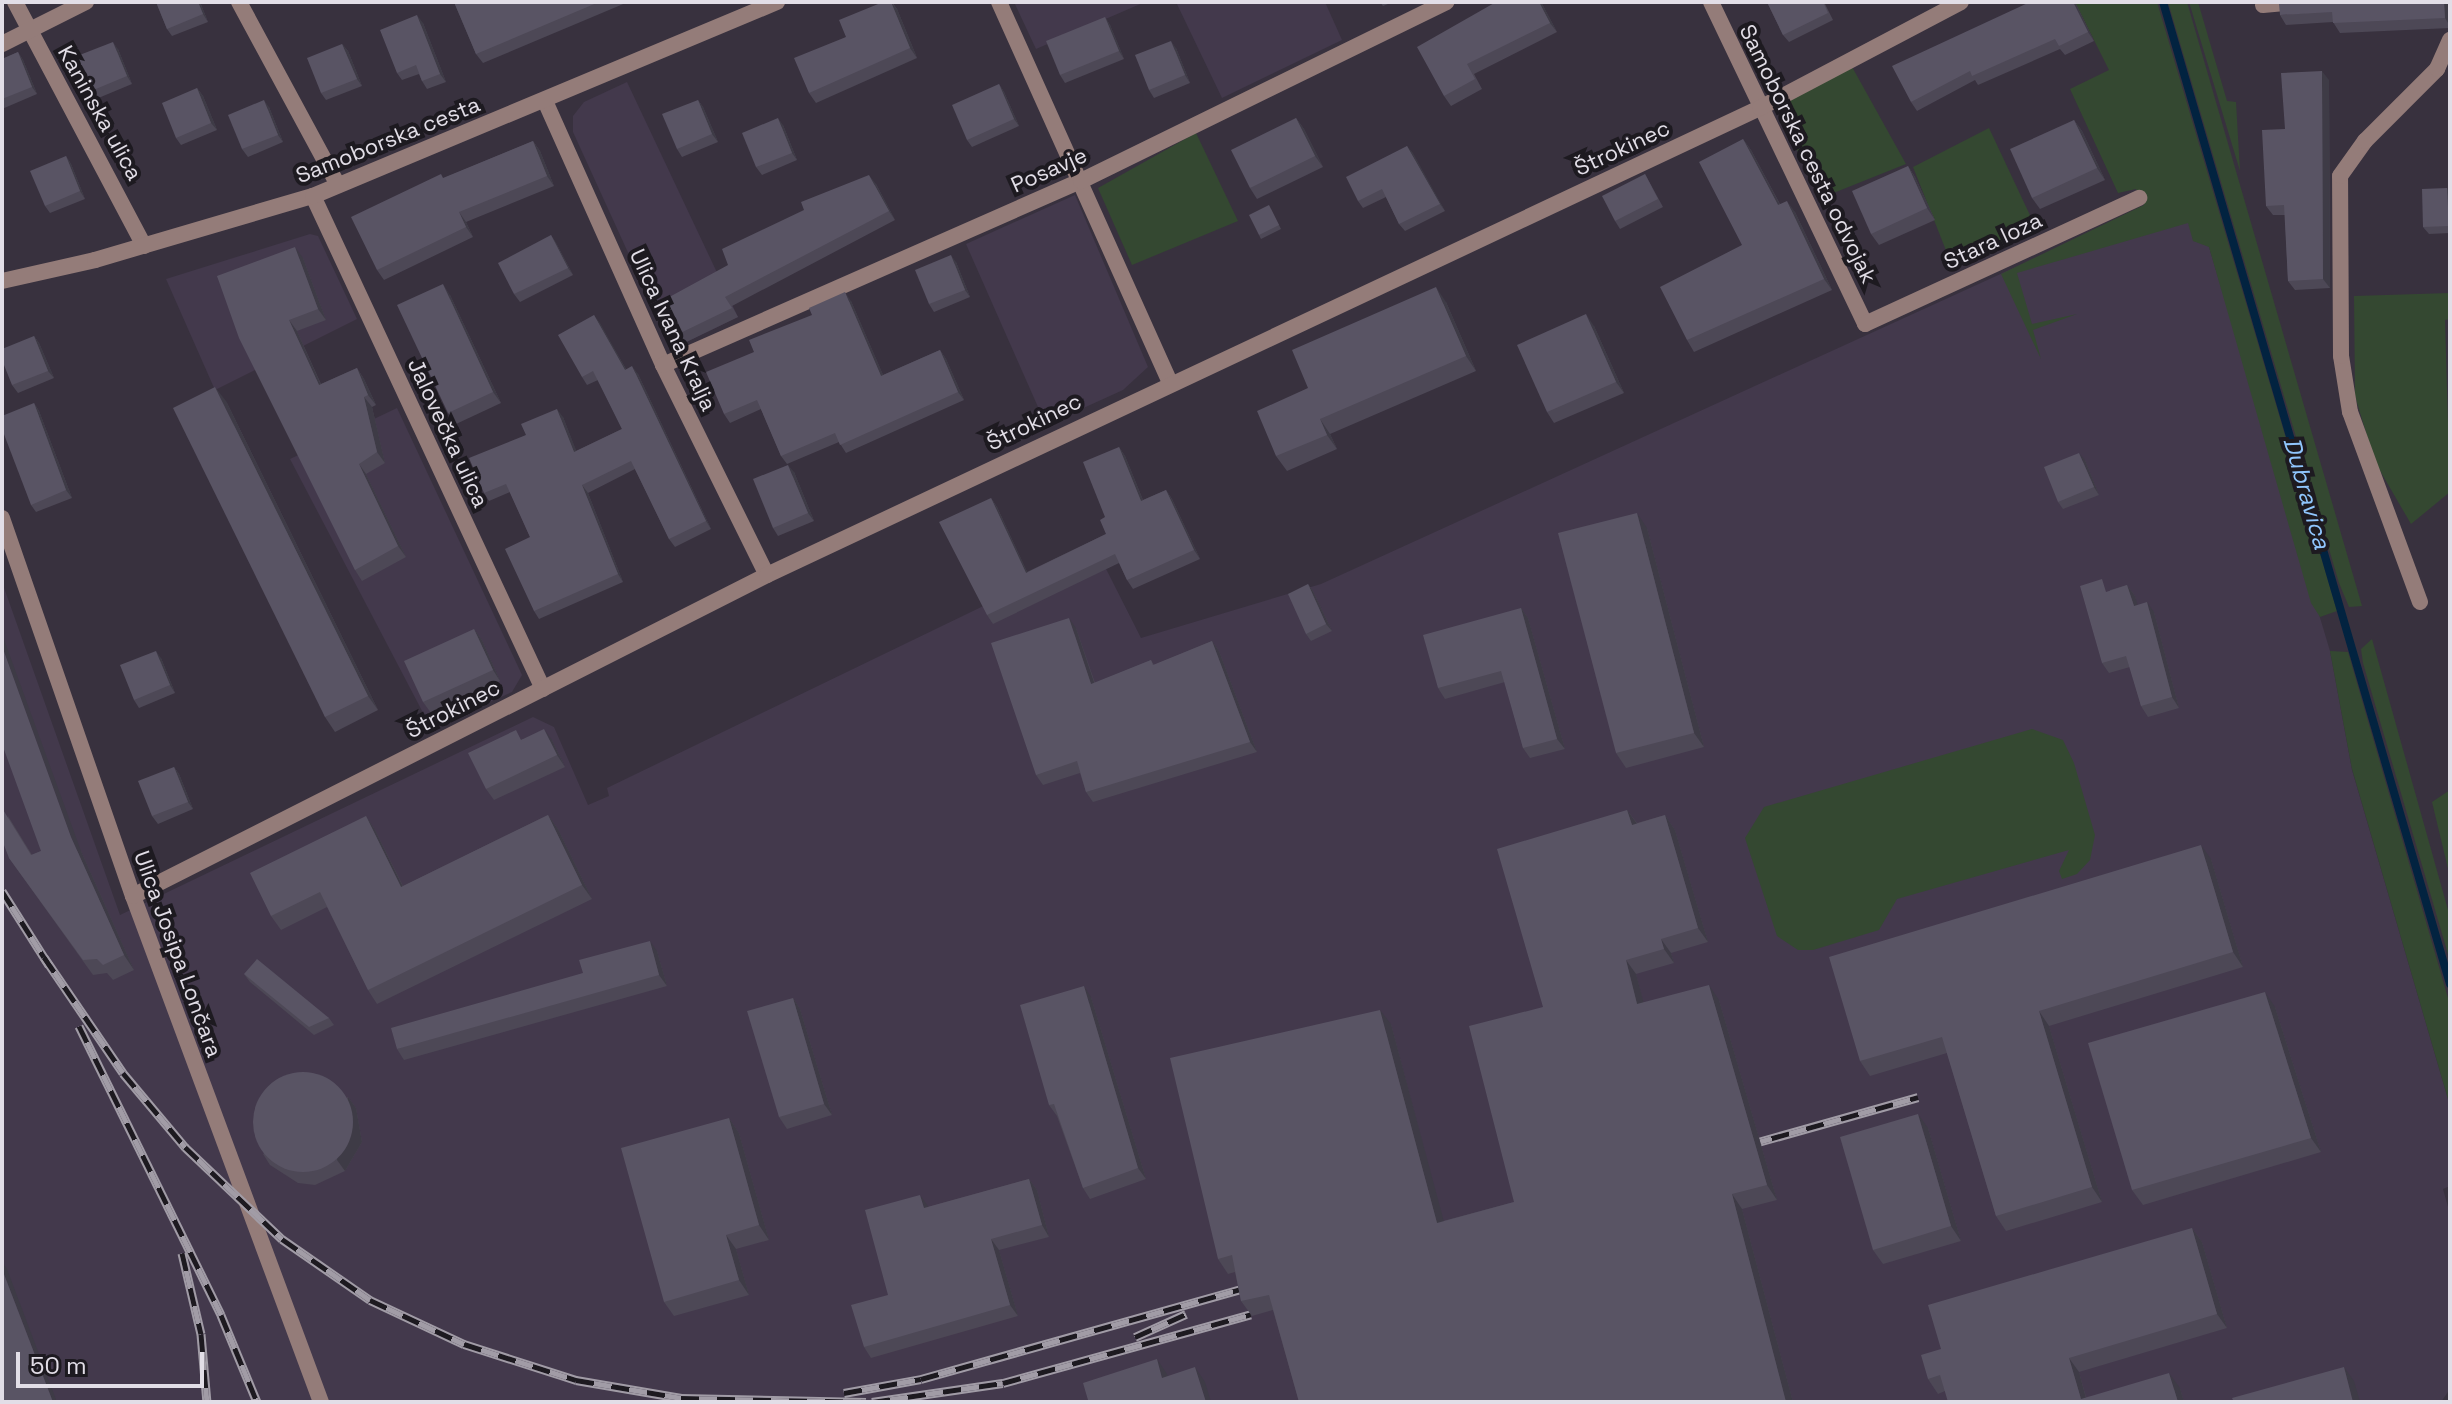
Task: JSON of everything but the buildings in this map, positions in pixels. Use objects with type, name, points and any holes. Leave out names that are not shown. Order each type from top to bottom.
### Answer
[{"type":"street","name":"Kaninska ulica","points":[[15,2],[144,246]]},
{"type":"street","points":[[2,44],[86,2]]},
{"type":"street","points":[[239,2],[338,185]]},
{"type":"street","name":"Samoborska cesta","points":[[2,281],[144,246],[313,196],[777,2]]},
{"type":"street","points":[[999,2],[1170,382]]},
{"type":"street","name":"Posavje","points":[[663,365],[1081,181],[1447,2]]},
{"type":"street","name":"Samoborska cesta odvojak","points":[[1711,2],[1865,324]]},
{"type":"street","name":"Štrokinec","points":[[133,896],[767,575],[1170,382],[1760,108],[1961,2]]},
{"type":"street","points":[[2263,5],[2296,2]]},
{"type":"street","points":[[2420,602],[2350,412],[2341,356],[2340,176],[2365,141],[2437,69],[2450,40]]},
{"type":"street","name":"Ulica Ivana Kralja","points":[[545,101],[663,365],[767,575]]},
{"type":"street","name":"Jalovečka ulica","points":[[313,196],[543,689]]},
{"type":"street","name":"Stara loza","points":[[1865,324],[2139,198]]},
{"type":"street","name":"Ulica Josipa Lončara","points":[[2,518],[133,896],[321,1402]]},
{"type":"shaded area","points":[[1014,2],[1145,2],[1036,49]]},
{"type":"shaded area","points":[[1176,2],[1325,2],[1342,40],[1222,98]]},
{"type":"shaded area","points":[[627,82],[738,317],[678,346],[657,316],[573,132],[573,116],[584,102]]},
{"type":"shaded area","points":[[2178,193],[2209,247],[2330,651],[2352,770],[2450,1106],[2450,1186],[2443,1189],[2450,1214],[2450,1389],[2441,1402],[2,1402],[2,582],[120,915],[533,717],[554,727],[588,805],[609,796],[607,788],[1097,551],[1141,638],[1321,584]]},
{"type":"shaded area","points":[[1075,195],[1148,367],[1123,390],[1046,425],[966,244]]},
{"type":"shaded area","points":[[310,234],[318,236],[357,319],[215,390],[166,279]]},
{"type":"shaded area","points":[[397,408],[522,675],[512,692],[431,728],[290,459]]},
{"type":"green space","points":[[2075,2],[2157,2],[2337,611],[2320,617],[2311,603],[2209,247],[2193,241],[2188,223],[2017,273],[2032,324],[2077,314],[2033,330],[2041,359],[2001,274],[2144,205],[2136,189],[2118,193],[2070,89],[2109,70]]},
{"type":"green space","points":[[2168,2],[2187,2],[2362,606],[2349,607],[2339,583]]},
{"type":"green space","points":[[2189,2],[2198,2],[2227,101],[2236,102],[2240,171]]},
{"type":"green space","points":[[1851,65],[1906,164],[1821,198],[1777,110],[1779,104]]},
{"type":"green space","points":[[1989,128],[2036,228],[1953,268],[1913,167]]},
{"type":"green space","points":[[1196,133],[1238,221],[1132,265],[1098,188]]},
{"type":"green space","points":[[2450,293],[2450,319],[2445,320],[2450,492],[2411,524],[2375,462],[2355,396],[2354,296]]},
{"type":"green space","points":[[2372,639],[2450,917],[2450,961],[2363,663],[2361,649]]},
{"type":"green space","points":[[2330,651],[2348,652],[2450,1005],[2450,1106],[2352,769]]},
{"type":"green space","points":[[2032,729],[2063,740],[2074,763],[2095,835],[2090,860],[2077,874],[2062,879],[2059,871],[2069,850],[1897,899],[1879,930],[1813,950],[1798,950],[1777,936],[1745,838],[1764,807]]},
{"type":"green space","points":[[2450,790],[2450,877],[2432,802]]},
{"type":"waterway","name":"Dubravica","points":[[2163,2],[2450,984]]},
{"type":"railway","points":[[2,891],[49,965]]},
{"type":"railway","points":[[44,957],[123,1073],[185,1147],[282,1239],[370,1300],[464,1344],[576,1380],[681,1398],[866,1402]]},
{"type":"railway","points":[[79,1026],[221,1315],[257,1402]]},
{"type":"railway","points":[[1737,1148],[1918,1097]]},
{"type":"railway","points":[[182,1253],[201,1334],[207,1402]]},
{"type":"railway","points":[[844,1393],[921,1379],[1262,1283]]},
{"type":"railway","points":[[1135,1337],[1186,1314]]},
{"type":"railway","points":[[872,1402],[1003,1383],[1251,1314]]}]
